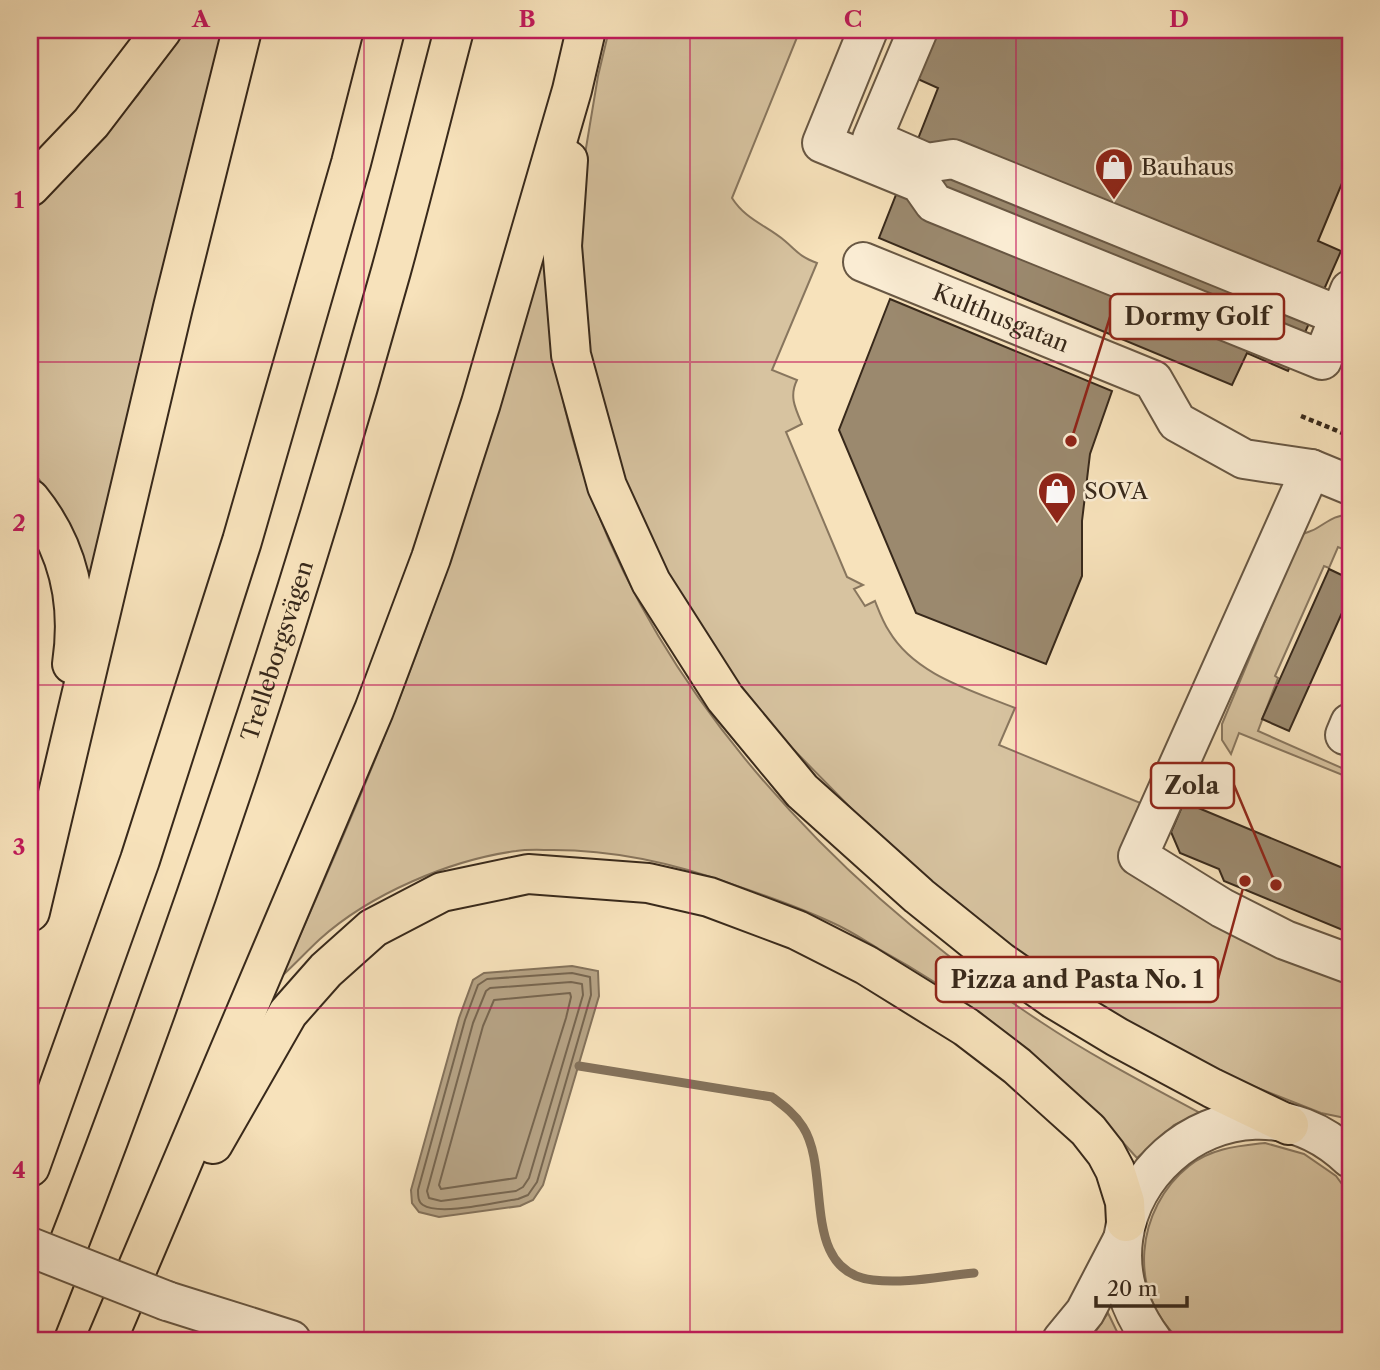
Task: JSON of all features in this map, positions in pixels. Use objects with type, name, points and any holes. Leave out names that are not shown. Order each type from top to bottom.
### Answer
[{"type":"highway","points":[[30,187],[91,123],[162,30]]},
{"type":"highway","points":[[33,902],[173,307],[242,30]]},
{"type":"highway","points":[[30,1167],[140,860],[242,541],[347,176],[385,30]]},
{"type":"highway","name":"Trelleborgsvägen","points":[[31,1340],[93,1185],[203,877],[300,578],[379,312],[454,30]]},
{"type":"highway","points":[[108,1340],[374,710],[431,558],[481,403],[572,90],[586,30]]},
{"type":"highway","points":[[572,90],[562,246],[571,355],[607,486],[651,582],[725,698],[802,790],[919,897],[1001,962],[1054,999],[1117,1037],[1212,1088],[1328,1140]]},
{"type":"highway","points":[[30,499],[44,518],[66,561],[73,589],[75,621],[74,653],[33,902]]},
{"type":"highway","points":[[108,1340],[214,1141],[288,1013],[326,970],[373,929],[442,892],[528,874],[648,883],[709,897],[797,930],[866,965],[991,1046],[1088,1130],[1115,1170],[1125,1202],[1124,1230]]},
{"type":"street","points":[[868,30],[822,143],[923,173],[953,159],[1345,303],[1322,360],[934,203],[923,173],[872,139],[918,30]]},
{"type":"street","name":"Kulthusgatan","points":[[863,262],[1153,380],[1177,422],[1244,459],[1311,468],[1350,485]]},
{"type":"street","points":[[1311,468],[1138,856],[1222,908],[1285,940],[1350,964]]},
{"type":"street","points":[[1062,1340],[1085,1312],[1124,1230],[1134,1200],[1160,1161],[1188,1140],[1220,1126],[1242,1121],[1266,1121],[1328,1140]]},
{"type":"street","points":[[1124,1230],[1122,1260],[1127,1292],[1139,1321],[1152,1340]]},
{"type":"street","points":[[30,1247],[167,1301],[291,1340]]},
{"type":"path","points":[[1301,416],[1350,436]]},
{"type":"shaded area","points":[[184,30],[228,30],[91,582],[67,521],[30,468],[30,210],[81,161],[138,95]]},
{"type":"shaded area","points":[[609,30],[800,30],[732,198],[750,217],[778,235],[802,256],[817,263],[772,370],[797,380],[793,397],[802,424],[786,432],[847,577],[863,585],[854,589],[865,606],[875,601],[889,631],[913,659],[945,679],[1015,708],[999,745],[1143,804],[1129,846],[1350,981],[1350,1119],[1321,1113],[1217,1072],[1157,1041],[1057,979],[992,932],[892,850],[791,747],[746,695],[671,589],[619,483],[583,331],[580,184],[598,76]]},
{"type":"shaded area","points":[[549,209],[553,334],[565,409],[594,504],[635,594],[685,679],[745,759],[812,833],[884,902],[961,965],[1041,1022],[1099,1058],[1200,1113],[1174,1125],[1137,1158],[1048,1068],[985,1017],[916,971],[845,929],[809,912],[712,877],[645,859],[599,852],[530,850],[465,862],[412,881],[362,908],[320,939],[282,976],[381,746],[447,570],[488,435]]},
{"type":"shaded area","points":[[1350,514],[1350,552],[1338,547],[1329,568],[1324,566],[1275,676],[1278,678],[1258,731],[1344,769],[1350,756],[1350,778],[1239,733],[1231,754],[1222,740],[1222,724],[1301,535],[1339,516]]},
{"type":"shaded area","points":[[1265,1143],[1304,1154],[1336,1176],[1350,1195],[1350,1322],[1332,1340],[1180,1340],[1163,1321],[1151,1299],[1145,1275],[1144,1251],[1158,1204],[1171,1184],[1189,1166],[1206,1155]]},
{"type":"shaded area","points":[[1108,1313],[1121,1340],[1090,1340]]},
{"type":"water","points":[[572,966],[598,971],[599,996],[543,1185],[533,1200],[520,1206],[439,1217],[419,1212],[412,1203],[411,1190],[459,1018],[473,980],[484,973]]},
{"type":"building","name":"Bauhaus","points":[[907,30],[1350,30],[1350,164],[1318,241],[1341,251],[1288,371],[1247,353],[1232,385],[879,238],[938,88],[891,67]]},
{"type":"building","points":[[890,299],[1112,391],[1090,454],[1082,521],[1082,576],[1046,664],[916,613],[839,430]]},
{"type":"building","points":[[1329,569],[1350,579],[1350,595],[1289,731],[1262,719]]},
{"type":"building","points":[[1184,802],[1350,871],[1350,933],[1224,881],[1219,869],[1180,853],[1171,832]]},
{"type":"waterway","points":[[579,1066],[772,1097],[793,1114],[803,1127],[816,1169],[826,1240],[835,1259],[850,1273],[873,1280],[898,1281],[974,1273]]},
{"type":"place","name":"Bauhaus","points":[[1114,201]]},
{"type":"place","name":"Dormy Golf","points":[[1071,441]]},
{"type":"place","name":"SOVA","points":[[1057,525]]},
{"type":"place","name":"Pizza and Pasta No. 1","points":[[1245,881]]},
{"type":"place","name":"Zola","points":[[1276,885]]}]
